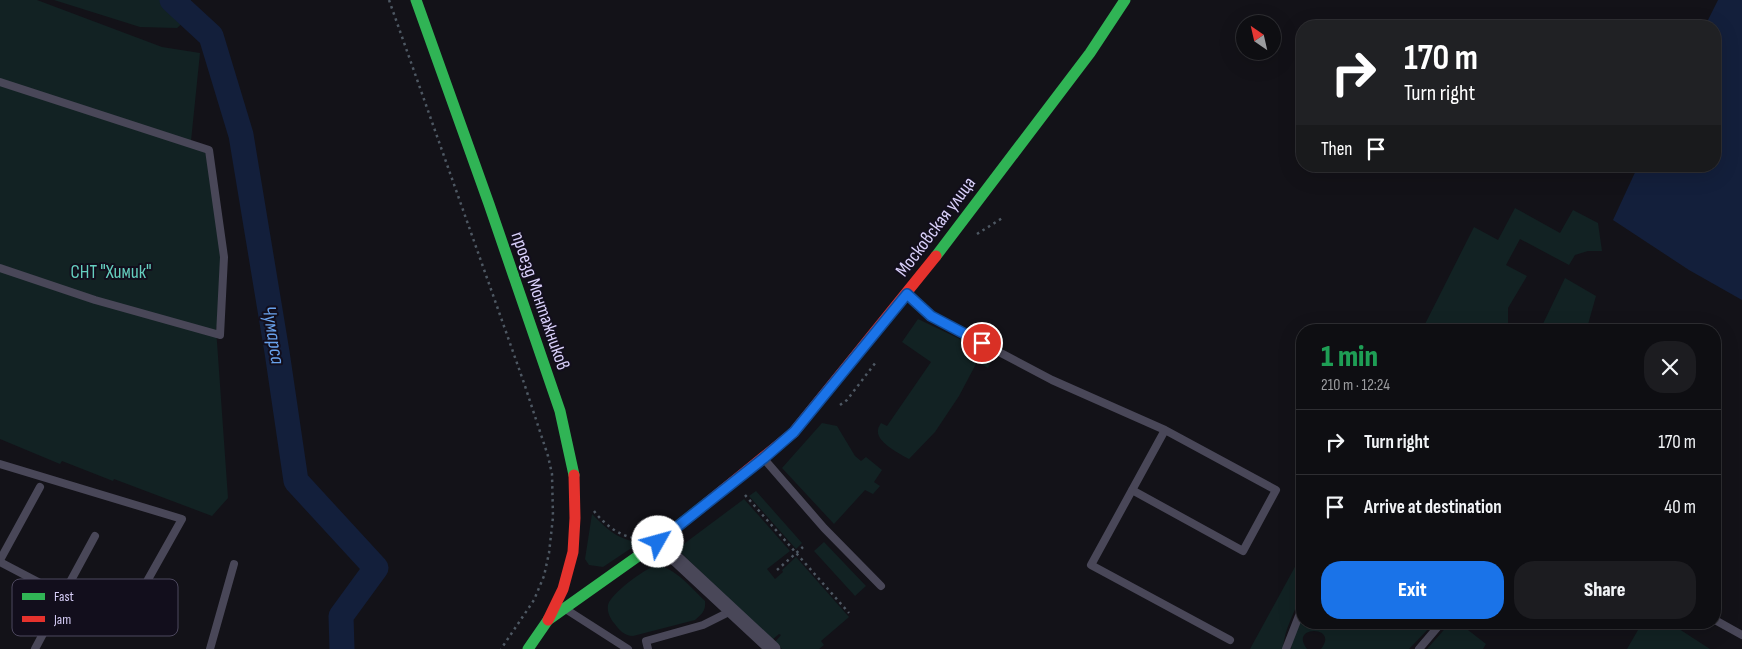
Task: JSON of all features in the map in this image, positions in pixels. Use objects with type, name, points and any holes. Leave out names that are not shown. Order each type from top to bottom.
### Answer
[{"type":"street","name":"проезд Монтажников","points":[[416,0],[560,411],[569,449],[575,480],[573,552],[563,589],[548,620]]},
{"type":"street","name":"Московская улица","points":[[528,649],[548,620],[658,542],[794,432],[907,294],[1090,53],[1125,0]]},
{"type":"street","points":[[658,542],[770,648]]},
{"type":"lane","points":[[0,82],[209,150],[224,257],[220,334],[94,300],[0,268]]},
{"type":"lane","points":[[907,294],[931,316],[1052,380],[1165,430],[1276,490],[1243,551],[1132,490]]},
{"type":"lane","points":[[1165,430],[1091,565],[1230,640]]},
{"type":"lane","points":[[764,458],[824,528],[881,586]]},
{"type":"lane","points":[[0,464],[182,519],[148,579]]},
{"type":"lane","points":[[29,579],[0,561],[40,487]]},
{"type":"lane","points":[[72,579],[95,536]]},
{"type":"lane","points":[[210,649],[234,564]]},
{"type":"lane","points":[[566,609],[628,649]]},
{"type":"lane","points":[[648,649],[646,641],[703,625],[731,611]]},
{"type":"lane","points":[[1286,649],[1296,623]]},
{"type":"lane","points":[[1721,623],[1742,635]]},
{"type":"lane","points":[[1419,649],[1436,629]]},
{"type":"lane","points":[[35,649],[42,636]]},
{"type":"path","points":[[389,0],[524,383],[552,474],[553,517],[544,576],[534,600],[501,649]]},
{"type":"path","points":[[744,494],[849,613]]},
{"type":"path","points":[[777,570],[803,547]]},
{"type":"green space","name":"СНТ \"Химик\"","points":[[0,0],[37,0],[162,47],[200,53],[191,141],[207,147],[222,265],[219,321],[216,328],[228,498],[212,516],[62,461],[60,464],[0,439]]},
{"type":"green space","points":[[54,0],[191,0],[193,14],[177,28],[140,27]]},
{"type":"green space","points":[[1515,208],[1560,233],[1573,210],[1598,223],[1602,251],[1588,251],[1575,255],[1569,265],[1520,239],[1506,265],[1527,276],[1508,308],[1508,324],[1425,324],[1474,227],[1498,240]]},
{"type":"green space","points":[[1565,278],[1596,296],[1588,324],[1543,324]]},
{"type":"green space","points":[[918,319],[989,353],[993,357],[988,368],[977,362],[959,396],[935,432],[909,459],[885,443],[878,434],[878,430],[881,423],[887,426],[931,362],[902,342]]},
{"type":"green space","points":[[822,423],[837,426],[855,456],[861,461],[866,457],[882,470],[874,482],[880,486],[873,494],[865,490],[834,524],[782,468]]},
{"type":"green space","points":[[756,491],[802,543],[796,549],[749,496]]},
{"type":"green space","points":[[744,499],[790,551],[767,569],[775,579],[796,557],[849,617],[821,641],[824,645],[819,649],[782,649],[775,642],[781,635],[779,634],[772,640],[677,549]]},
{"type":"green space","points":[[592,514],[613,533],[639,543],[603,567],[589,565],[585,559]]},
{"type":"green space","points":[[824,542],[866,586],[855,596],[814,551]]},
{"type":"green space","points":[[656,565],[677,574],[705,601],[704,610],[695,620],[633,636],[627,635],[611,619],[608,612],[610,600],[637,576]]},
{"type":"green space","points":[[1296,565],[1296,608],[1288,628],[1283,649],[1250,649]]},
{"type":"green space","points":[[1296,627],[1296,629],[1428,629],[1409,649],[1321,649],[1325,641],[1324,636],[1320,632],[1314,631],[1308,632],[1304,636],[1303,641],[1307,649],[1291,649]]},
{"type":"green space","points":[[1445,629],[1469,629],[1486,644],[1483,649],[1427,649]]},
{"type":"green space","points":[[1639,629],[1679,629],[1710,649],[1627,649]]},
{"type":"water","points":[[1718,0],[1742,0],[1742,300],[1689,270],[1613,220],[1635,172],[1721,172],[1721,20],[1708,20]]},
{"type":"waterway","name":"Чумарса","points":[[172,0],[211,36],[241,135],[296,481],[376,568],[341,616],[342,649]]},
{"type":"traffic: fast","points":[[416,0],[560,411],[574,475]]},
{"type":"traffic: fast","points":[[936,256],[1090,53],[1125,0]]},
{"type":"traffic: fast","points":[[528,649],[548,620],[658,542],[707,503]]},
{"type":"traffic: jam","points":[[707,503],[793,433],[936,256]]},
{"type":"traffic: jam","points":[[548,620],[563,589],[573,552],[575,518],[574,475]]},
{"type":"route","points":[[658,542],[794,432],[907,294],[931,316],[982,343]]}]
